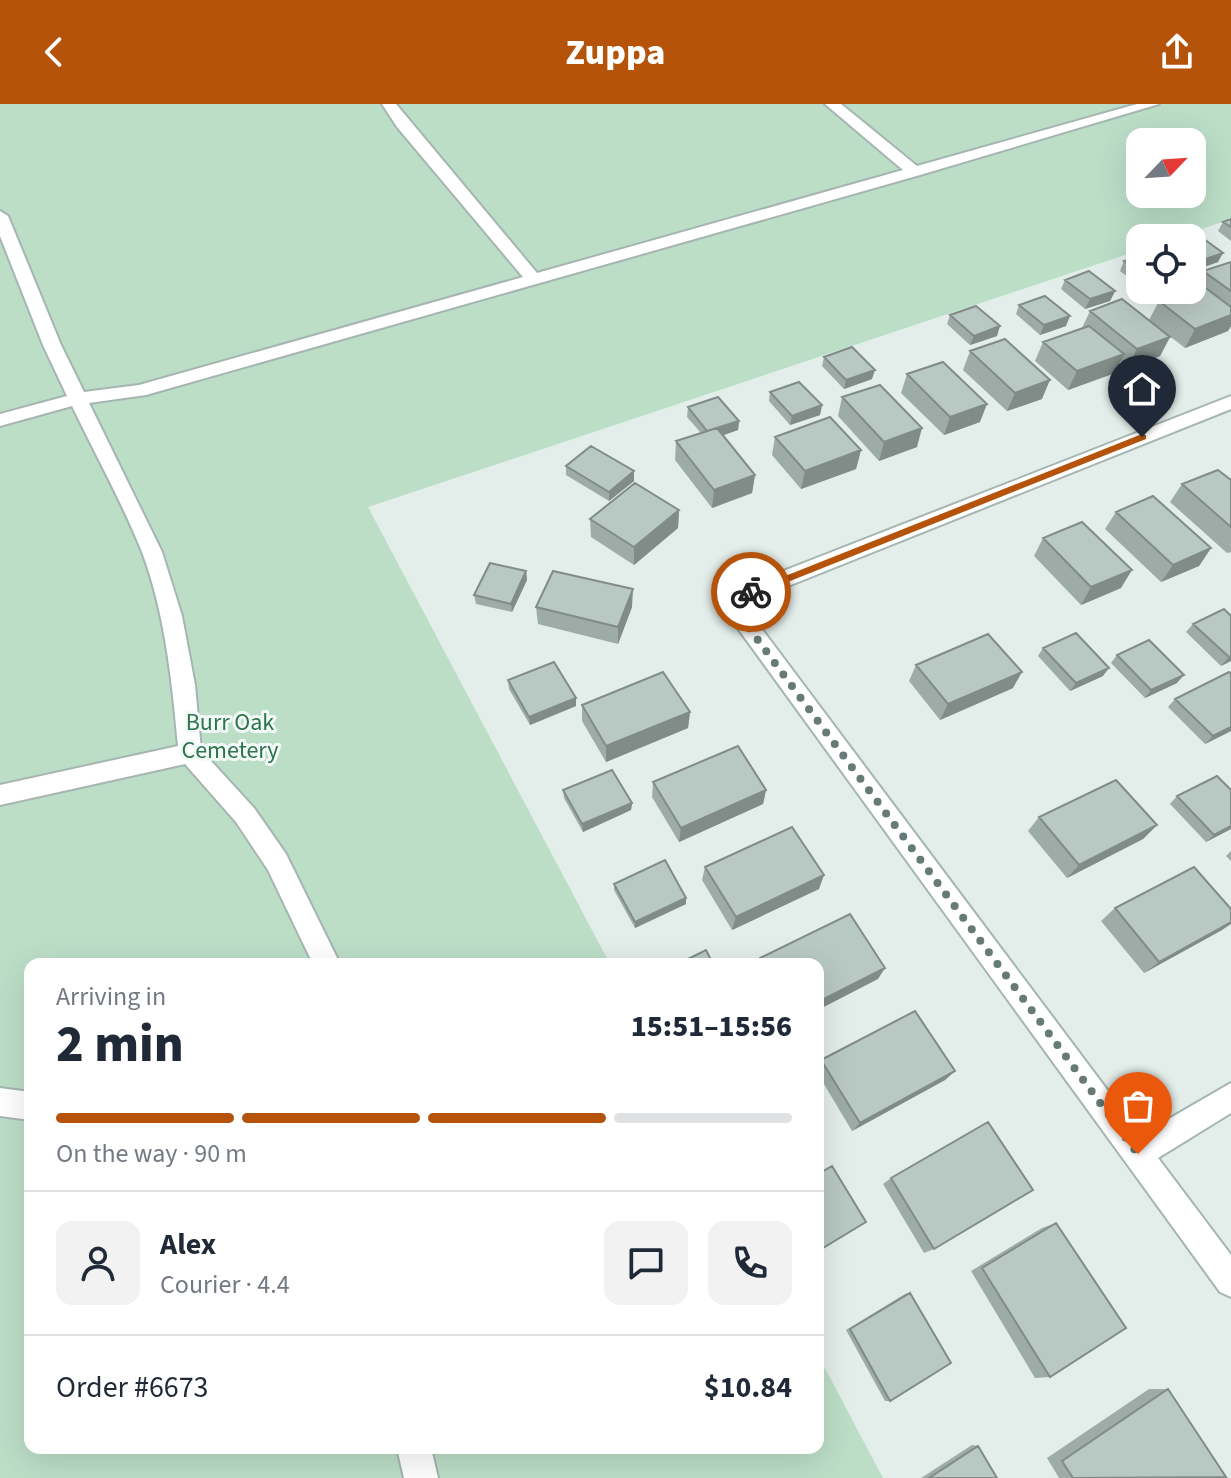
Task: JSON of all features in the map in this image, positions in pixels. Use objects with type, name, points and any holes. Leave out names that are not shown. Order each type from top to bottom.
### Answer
[{"type":"street","points":[[389,104],[534,280]]},
{"type":"street","points":[[832,104],[915,172]]},
{"type":"street","points":[[0,420],[77,399],[140,391],[1152,104]]},
{"type":"street","points":[[0,216],[52,345],[152,552],[171,616],[184,685],[190,753],[245,815],[277,862],[324,958]]},
{"type":"street","points":[[1231,402],[729,601],[1231,1281]]},
{"type":"street","points":[[0,795],[190,753]]},
{"type":"street","points":[[1138,1154],[1231,1097]]},
{"type":"street","points":[[0,1102],[24,1105]]},
{"type":"street","points":[[415,1454],[421,1478]]},
{"type":"green space","name":"Burr Oak Cemetery","points":[[0,104],[1231,104],[1231,219],[1206,227],[1206,224],[1126,224],[1126,255],[368,507],[607,958],[24,958],[24,1454],[824,1454],[824,1366],[883,1478],[0,1478]]},
{"type":"building","points":[[1206,241],[1223,253],[1206,259]]},
{"type":"building","points":[[1231,262],[1231,291],[1206,273],[1206,270]]},
{"type":"building","points":[[1089,271],[1115,291],[1090,299],[1065,280]]},
{"type":"building","points":[[1206,288],[1231,307],[1231,315],[1195,329],[1163,304],[1206,304]]},
{"type":"building","points":[[1045,296],[1070,316],[1044,325],[1019,305]]},
{"type":"building","points":[[1122,299],[1170,337],[1137,349],[1090,311]]},
{"type":"building","points":[[976,306],[1000,326],[974,336],[950,315]]},
{"type":"building","points":[[1089,326],[1124,354],[1077,371],[1043,342]]},
{"type":"building","points":[[1005,339],[1050,380],[1015,393],[970,351]]},
{"type":"building","points":[[852,347],[875,370],[846,380],[824,357]]},
{"type":"building","points":[[943,362],[987,404],[950,417],[907,374]]},
{"type":"building","points":[[799,382],[822,405],[792,416],[770,392]]},
{"type":"building","points":[[880,385],[922,428],[884,442],[842,397]]},
{"type":"building","points":[[718,397],[739,421],[707,431],[688,407]]},
{"type":"building","points":[[830,417],[861,450],[805,471],[775,437]]},
{"type":"building","points":[[717,428],[755,475],[714,490],[676,441]]},
{"type":"building","points":[[591,446],[634,471],[609,492],[566,466]]},
{"type":"building","points":[[1218,470],[1231,480],[1231,527],[1182,484]]},
{"type":"building","points":[[635,483],[679,510],[634,547],[590,519]]},
{"type":"building","points":[[1153,496],[1211,548],[1173,565],[1116,512]]},
{"type":"building","points":[[1082,522],[1132,570],[1091,587],[1043,538]]},
{"type":"building","points":[[490,563],[526,571],[511,604],[474,595]]},
{"type":"building","points":[[553,571],[633,589],[618,627],[536,607]]},
{"type":"building","points":[[1224,609],[1231,616],[1229,657],[1193,624]]},
{"type":"building","points":[[1076,633],[1109,668],[1076,683],[1043,648]]},
{"type":"building","points":[[988,634],[1022,672],[948,704],[916,665]]},
{"type":"building","points":[[1149,640],[1184,675],[1151,690],[1117,655]]},
{"type":"building","points":[[554,662],[576,698],[529,717],[508,680]]},
{"type":"building","points":[[663,672],[690,712],[606,746],[582,705]]},
{"type":"building","points":[[1229,672],[1231,727],[1213,736],[1175,699]]},
{"type":"building","points":[[738,746],[766,790],[681,828],[653,782]]},
{"type":"building","points":[[612,770],[632,803],[582,824],[563,790]]},
{"type":"building","points":[[1217,776],[1231,790],[1231,826],[1214,835],[1177,796]]},
{"type":"building","points":[[1116,780],[1157,825],[1079,865],[1039,817]]},
{"type":"building","points":[[792,827],[824,875],[736,917],[705,867]]},
{"type":"building","points":[[665,860],[686,898],[635,922],[614,884]]},
{"type":"building","points":[[1194,867],[1231,909],[1231,922],[1159,962],[1115,908]]},
{"type":"building","points":[[850,914],[885,968],[824,999],[824,958],[760,958]]},
{"type":"building","points":[[706,950],[710,958],[690,958]]},
{"type":"building","points":[[915,1011],[955,1071],[860,1123],[824,1065],[824,1058]]},
{"type":"building","points":[[988,1122],[1033,1190],[934,1249],[891,1178]]},
{"type":"building","points":[[832,1166],[866,1222],[824,1247],[824,1171]]},
{"type":"building","points":[[1056,1223],[1126,1328],[1050,1377],[982,1268]]},
{"type":"building","points":[[910,1293],[951,1363],[890,1401],[850,1329]]},
{"type":"building","points":[[1168,1389],[1226,1477],[1073,1478],[1062,1461]]},
{"type":"building","points":[[978,1446],[997,1478],[929,1478]]},
{"type":"way so far","points":[[751,592],[729,601],[1138,1154]]},
{"type":"route","points":[[751,592],[1142,437]]}]
